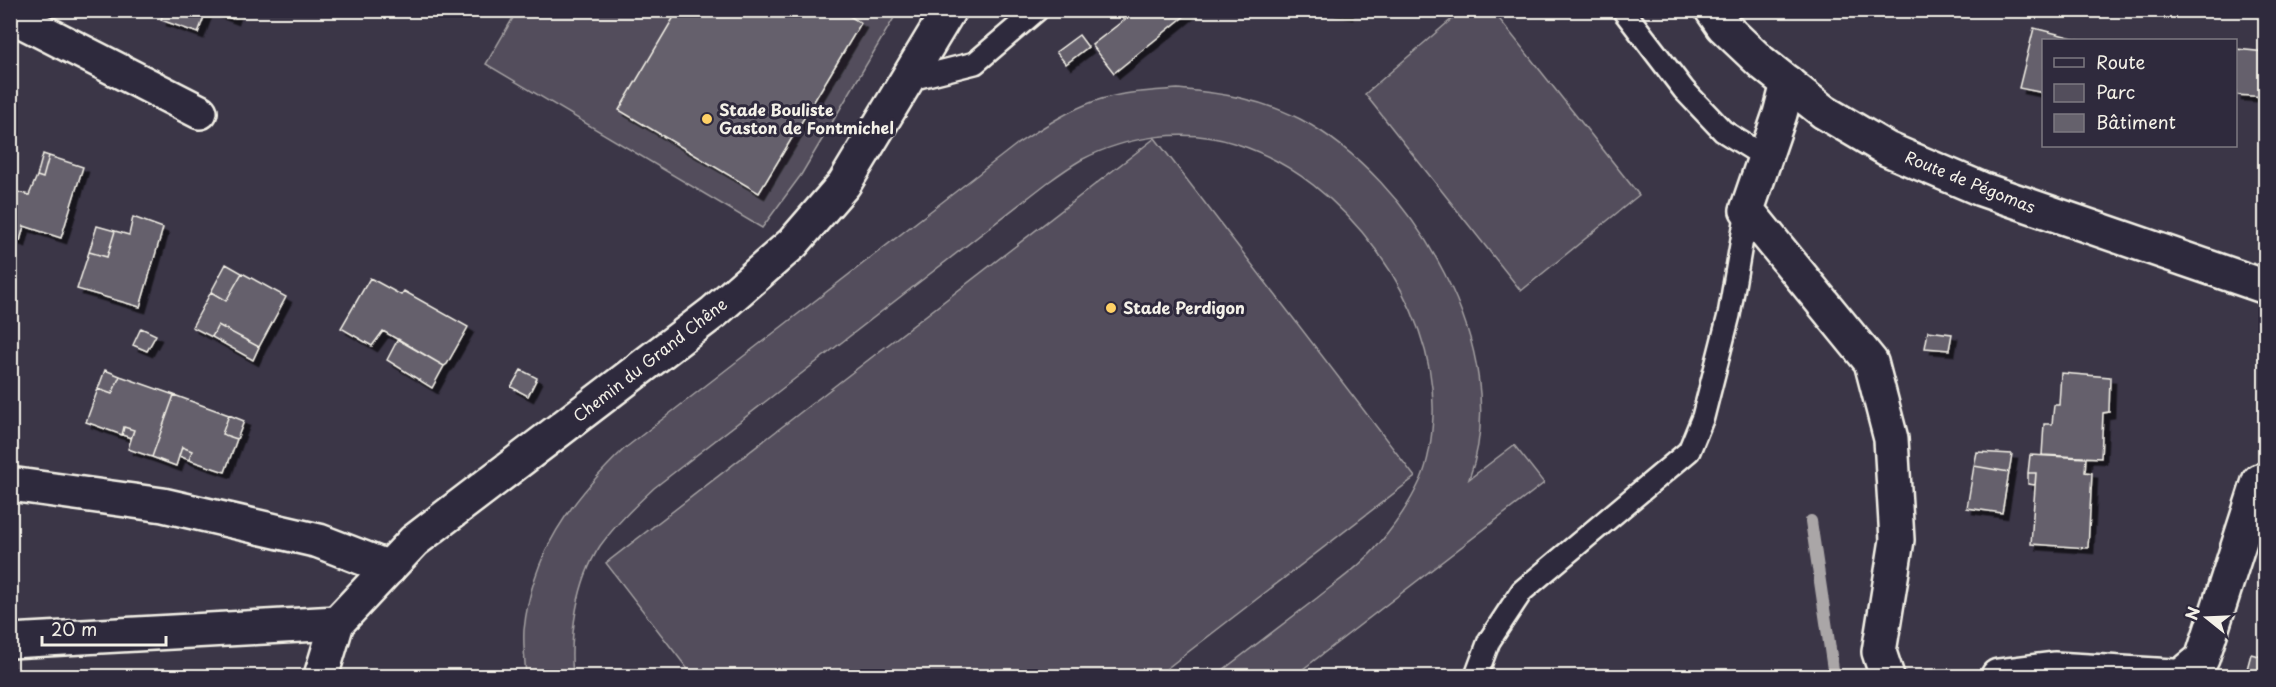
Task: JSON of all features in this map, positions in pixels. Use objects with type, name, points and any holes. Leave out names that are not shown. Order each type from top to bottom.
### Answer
[{"type":"street","name":"Chemin du Grand Chêne","points":[[321,676],[337,623],[414,541],[714,312],[793,243],[844,184],[949,10]]},
{"type":"street","name":"Route de Pégomas","points":[[1712,10],[1723,27],[1761,62],[1824,112],[1887,149],[1981,189],[2265,288]]},
{"type":"street","points":[[10,15],[200,112]]},
{"type":"street","points":[[1788,83],[1747,210],[1871,362],[1892,439],[1897,540],[1879,652],[1887,676]]},
{"type":"street","points":[[2181,676],[2202,659],[2259,481]]},
{"type":"street","points":[[10,484],[163,505],[319,541],[389,568]]},
{"type":"street","points":[[10,641],[337,623]]},
{"type":"street","points":[[1998,676],[2054,669],[2173,676]]},
{"type":"lane","points":[[907,80],[975,63],[1037,10]]},
{"type":"lane","points":[[1623,10],[1683,90],[1723,130],[1765,157]]},
{"type":"lane","points":[[1476,676],[1489,641],[1522,591],[1689,451],[1703,417],[1729,315],[1747,210]]},
{"type":"green space","name":"Stade Bouliste Gaston de Fontmichel","points":[[517,11],[898,11],[801,175],[762,228],[486,64]]},
{"type":"green space","points":[[1461,11],[1493,11],[1639,195],[1521,291],[1365,94]]},
{"type":"green space","points":[[1178,89],[1241,98],[1285,112],[1342,146],[1381,182],[1416,225],[1444,274],[1466,325],[1478,377],[1480,429],[1469,479],[1514,445],[1544,483],[1294,676],[1215,676],[1357,566],[1372,552],[1397,521],[1417,488],[1428,456],[1433,416],[1430,374],[1419,331],[1401,290],[1377,251],[1347,215],[1313,185],[1276,161],[1237,144],[1218,139],[1178,135],[1137,140],[1081,160],[1055,177],[654,488],[613,530],[592,560],[576,609],[572,643],[573,676],[526,676],[524,630],[528,602],[545,553],[571,509],[587,488],[624,449],[1017,144],[1045,126],[1095,101],[1125,94]]},
{"type":"green space","name":"Stade Perdigon","points":[[1155,138],[1415,477],[1157,676],[693,676],[606,563]]},
{"type":"building","points":[[164,10],[184,10],[204,17],[198,33],[161,20]]},
{"type":"building","points":[[184,10],[207,10],[204,17]]},
{"type":"building","points":[[210,10],[236,10],[233,19]]},
{"type":"building","points":[[678,10],[840,10],[861,23],[759,193],[619,110]]},
{"type":"building","points":[[1137,10],[1192,10],[1114,73],[1092,45]]},
{"type":"building","points":[[1329,10],[1348,10],[1347,14]]},
{"type":"building","points":[[2034,28],[2077,39],[2042,39],[2042,93],[2019,88]]},
{"type":"building","points":[[1079,35],[1088,47],[1066,64],[1056,52]]},
{"type":"building","points":[[2237,49],[2266,52],[2266,97],[2237,95]]},
{"type":"building","points":[[43,154],[49,156],[43,178],[37,176]]},
{"type":"building","points":[[49,156],[83,167],[61,238],[24,226],[20,241],[10,238],[10,190],[29,195],[37,176],[43,178]]},
{"type":"building","points":[[133,217],[163,228],[140,307],[77,289],[89,252],[107,257],[115,231],[129,235]]},
{"type":"building","points":[[97,226],[115,231],[107,257],[89,252]]},
{"type":"building","points":[[226,264],[242,273],[226,301],[211,292]]},
{"type":"building","points":[[242,273],[286,297],[259,347],[218,325],[212,337],[192,327],[211,292],[226,301]]},
{"type":"building","points":[[370,278],[401,295],[404,291],[468,327],[447,364],[444,366],[383,331],[372,346],[341,328]]},
{"type":"building","points":[[218,325],[259,347],[253,360],[212,337]]},
{"type":"building","points":[[141,328],[156,335],[147,351],[133,345]]},
{"type":"building","points":[[1928,331],[1952,334],[1949,350],[1925,348]]},
{"type":"building","points":[[398,339],[444,366],[432,388],[387,360]]},
{"type":"building","points":[[105,370],[120,376],[112,394],[98,389]]},
{"type":"building","points":[[521,370],[537,378],[528,396],[511,387]]},
{"type":"building","points":[[2061,373],[2110,377],[2109,412],[2103,413],[2101,458],[2042,455],[2044,424],[2052,424],[2054,405],[2059,405]]},
{"type":"building","points":[[120,376],[174,395],[152,457],[128,449],[134,430],[124,427],[122,435],[86,422],[98,389],[112,394]]},
{"type":"building","points":[[174,395],[229,415],[222,434],[237,439],[225,472],[189,460],[192,451],[182,447],[176,466],[152,457]]},
{"type":"building","points":[[229,415],[244,421],[237,439],[222,434]]},
{"type":"building","points":[[124,427],[134,430],[131,438],[122,435]]},
{"type":"building","points":[[182,447],[192,451],[189,460],[179,456]]},
{"type":"building","points":[[1977,452],[2012,454],[2009,472],[1974,466]]},
{"type":"building","points":[[2030,455],[2086,458],[2085,472],[2092,473],[2088,548],[2031,544],[2036,473],[2028,473]]},
{"type":"building","points":[[1974,466],[2009,472],[2002,513],[1967,508]]},
{"type":"building","points":[[2028,473],[2036,473],[2035,485],[2028,484]]},
{"type":"building","points":[[2251,654],[2266,658],[2266,676],[2246,673]]},
{"type":"waterway","points":[[1811,521],[1834,676]]},
{"type":"place","name":"Stade Bouliste Gaston de Fontmichel","points":[[707,119]]},
{"type":"place","name":"Stade Perdigon","points":[[1111,308]]}]
